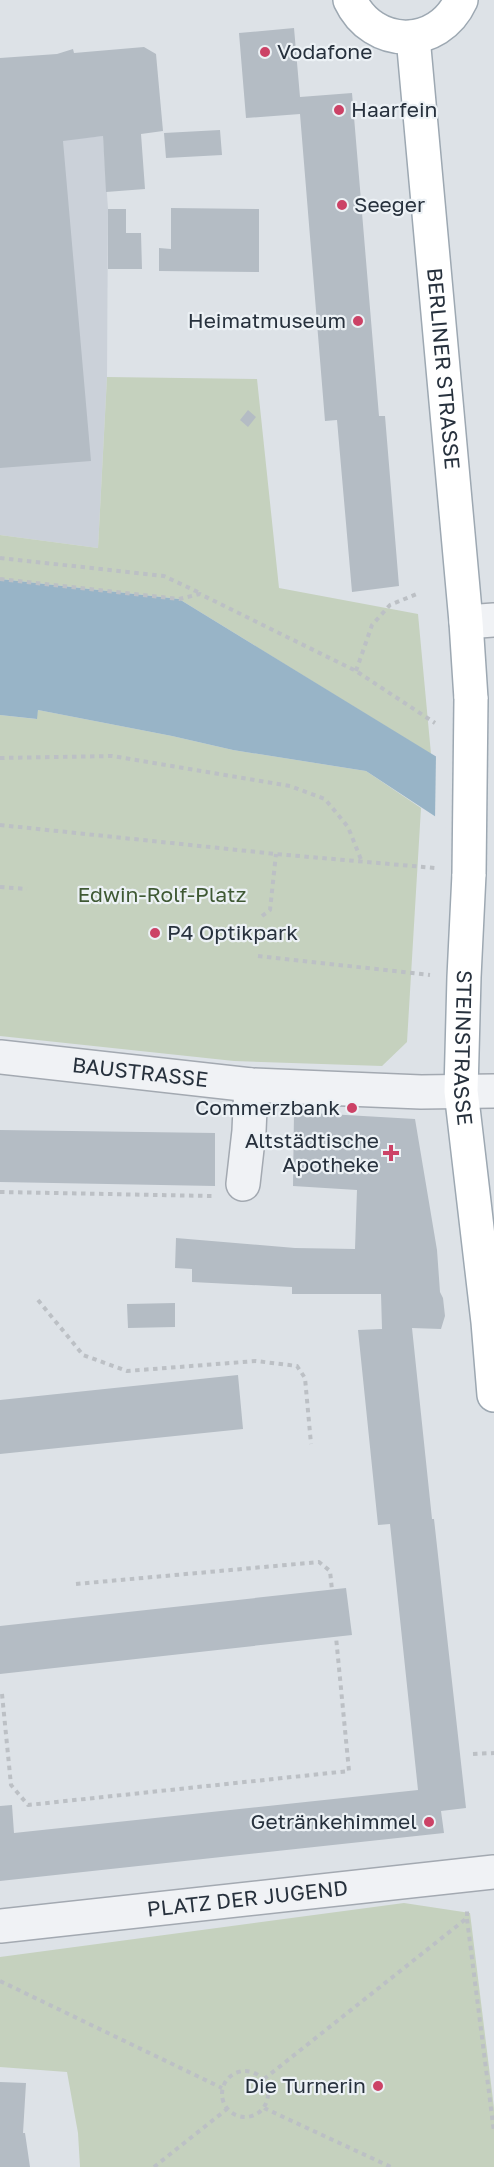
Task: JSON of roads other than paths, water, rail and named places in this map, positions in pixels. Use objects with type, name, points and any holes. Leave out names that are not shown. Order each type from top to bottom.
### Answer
[{"type":"main road","points":[[350,0],[356,12],[372,27],[391,36],[412,37],[430,33],[445,23],[457,10],[461,0]]},
{"type":"main road","name":"BERLINER STRASSE","points":[[412,37],[480,621],[471,699]]},
{"type":"main road","name":"STEINSTRASSE","points":[[471,699],[454,871],[464,976],[462,1091],[494,1395]]},
{"type":"street","name":"BAUSTRASSE","points":[[0,1058],[251,1085],[494,1091]]},
{"type":"street","points":[[243,1184],[251,1085]]},
{"type":"street","name":"PLATZ DER JUGEND","points":[[0,1926],[480,1874]]},
{"type":"water","points":[[0,579],[179,599],[494,792],[494,855],[366,771],[233,750],[38,710],[37,719],[0,715]]},
{"type":"place","name":"Vodafone","points":[[265,52]]},
{"type":"place","name":"Haarfein","points":[[339,110]]},
{"type":"place","name":"Seeger","points":[[342,205]]},
{"type":"place","name":"Heimatmuseum","points":[[358,321]]},
{"type":"place","name":"P4 Optikpark","points":[[155,933]]},
{"type":"place","name":"Commerzbank","points":[[352,1108]]},
{"type":"place","name":"Altstädtische Apotheke","points":[[391,1153]]},
{"type":"place","name":"Getränkehimmel","points":[[429,1822]]},
{"type":"place","name":"Die Turnerin","points":[[378,2086]]},
{"type":"park label","name":"Edwin-Rolf-Platz","points":[[162,895]]}]
